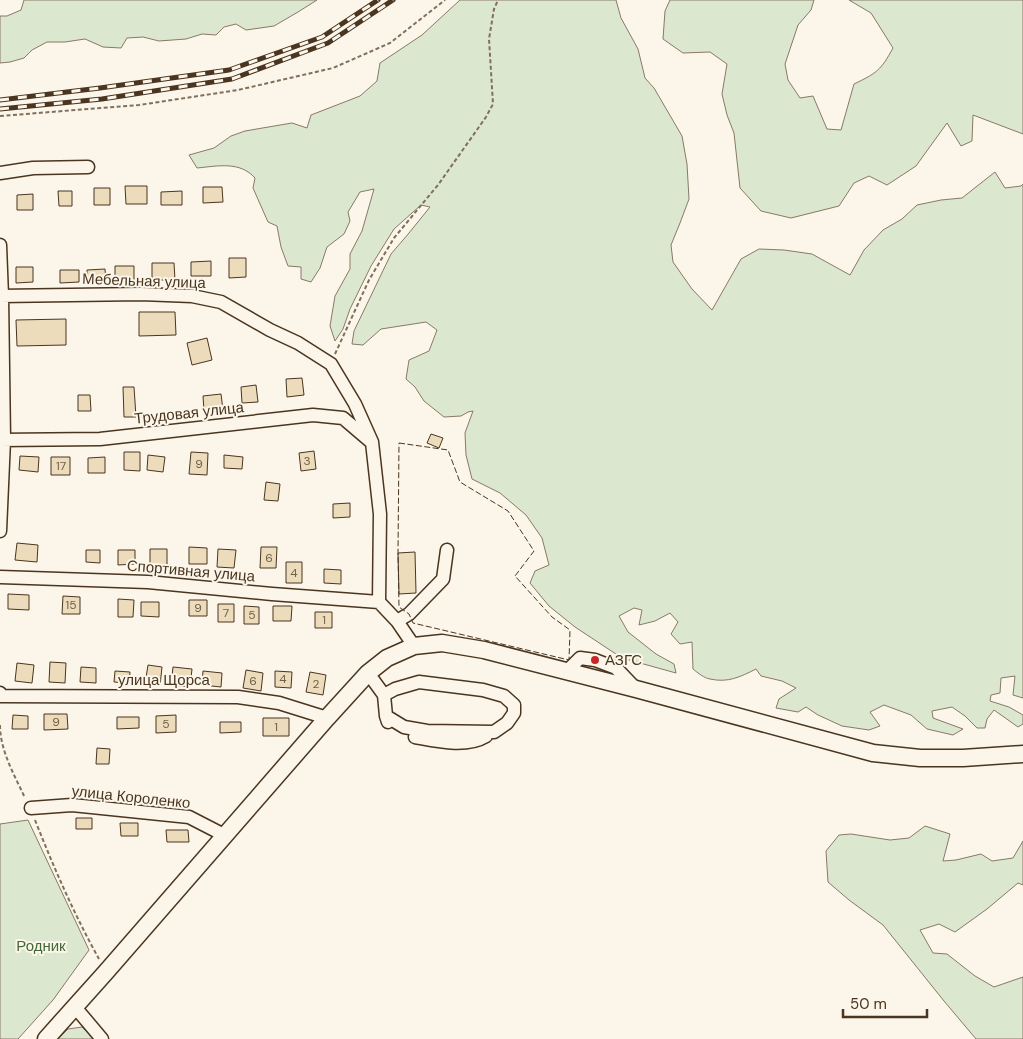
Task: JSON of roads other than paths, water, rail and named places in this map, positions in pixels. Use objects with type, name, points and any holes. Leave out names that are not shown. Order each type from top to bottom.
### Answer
[{"type":"main road","points":[[46,1039],[368,673],[387,658],[414,646],[442,643],[484,650],[636,688],[873,753],[920,758],[963,758],[1023,754]]},
{"type":"street","points":[[0,173],[33,168],[88,167]]},
{"type":"street","points":[[0,244],[2,440],[0,531]]},
{"type":"street","name":"Мебельная улица","points":[[1,296],[141,294],[192,296],[221,302],[331,364],[355,404],[372,442]]},
{"type":"street","name":"Трудовая улица","points":[[2,440],[100,439],[313,415],[343,418],[372,442]]},
{"type":"street","points":[[372,442],[380,514],[379,602],[397,621],[414,646]]},
{"type":"street","points":[[397,621],[409,614],[443,579],[447,550]]},
{"type":"street","name":"Спортивная улица","points":[[0,577],[148,582],[379,602]]},
{"type":"street","points":[[368,673],[384,694],[386,716],[404,726],[427,731],[494,732],[507,723],[514,713],[514,705],[504,696],[483,690],[419,682],[384,694]]},
{"type":"street","name":"улица Щорса","points":[[0,693],[2,696],[238,697],[279,703],[327,718]]},
{"type":"street","name":"улица Короленко","points":[[30,808],[72,806],[189,816],[224,835]]},
{"type":"street","points":[[75,1007],[102,1039]]},
{"type":"railway","points":[[0,100],[229,70],[322,37],[378,0]]},
{"type":"railway","points":[[0,109],[102,99],[232,79],[328,43],[393,0]]},
{"type":"place","name":"АЗГС","points":[[595,660]]},
{"type":"park label","name":"Родник","points":[[41,946]]}]
